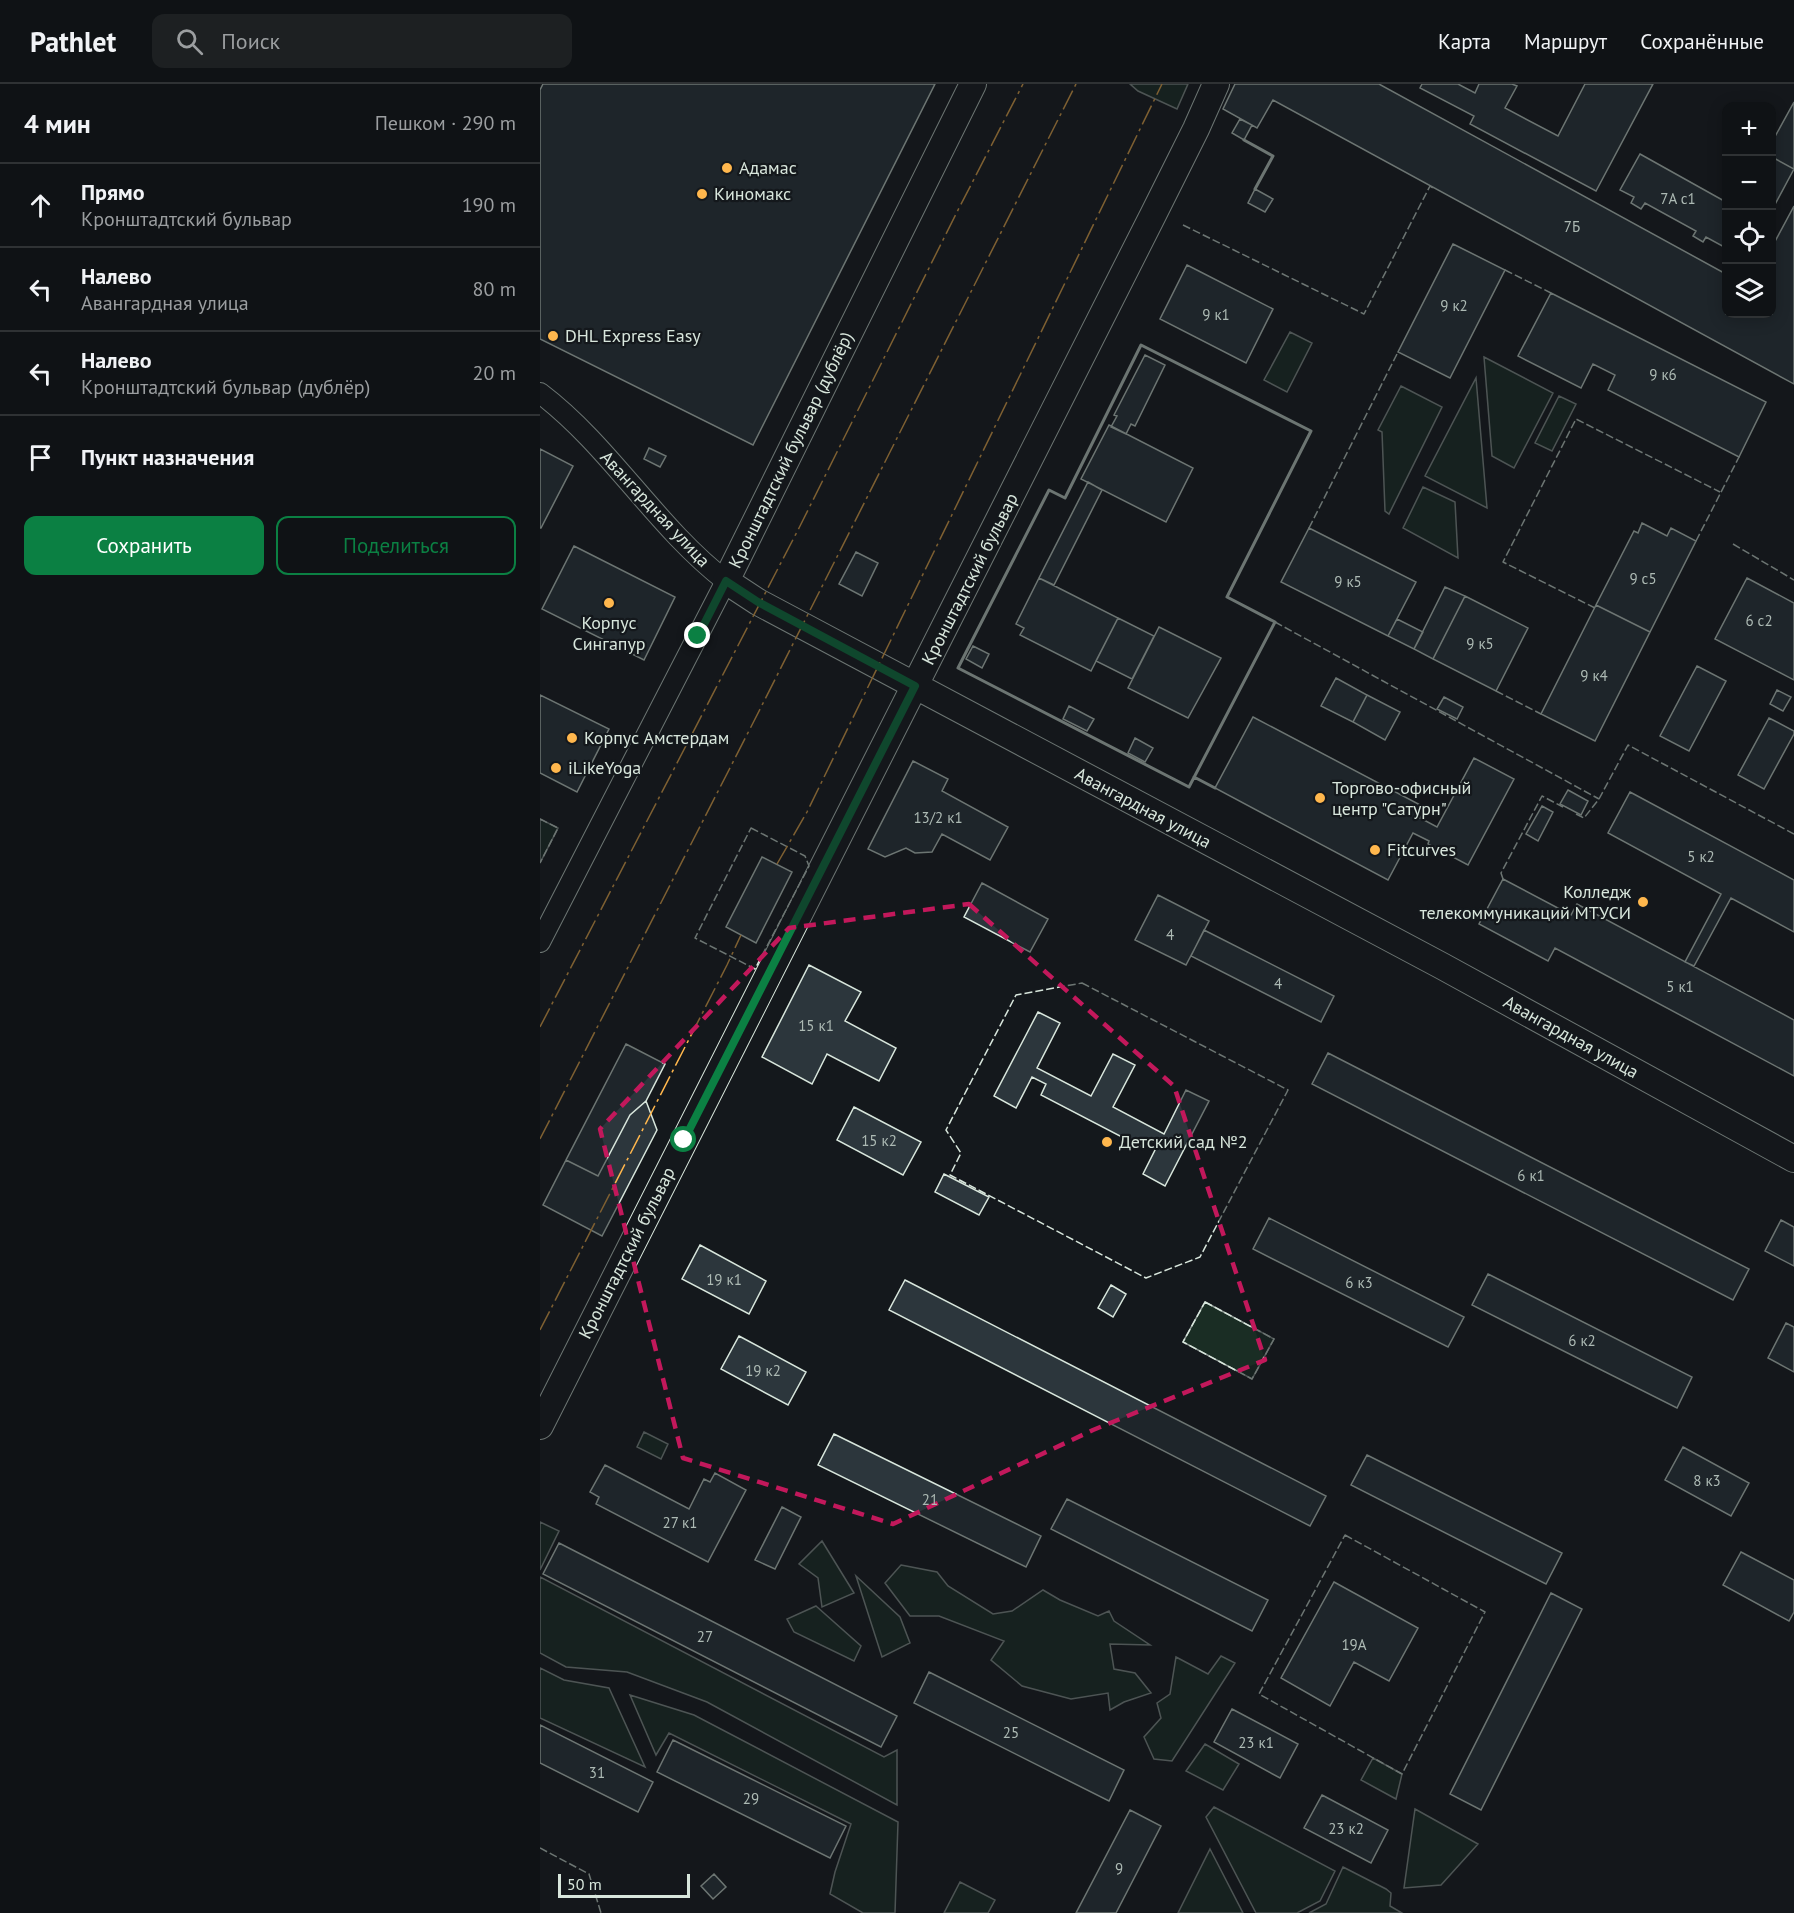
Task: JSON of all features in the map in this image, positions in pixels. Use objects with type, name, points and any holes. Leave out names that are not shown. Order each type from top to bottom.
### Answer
[{"type":"main road","name":"Кронштадтский бульвар (дублёр)","points":[[726,581],[973,84]]},
{"type":"main road","name":"Кронштадтский бульвар","points":[[540,1426],[1172,178],[1216,84]]},
{"type":"main road","name":"Авангардная улица","points":[[726,581],[758,602],[1442,966],[1794,1159]]},
{"type":"street","name":"Авангардная улица","points":[[540,393],[574,423],[696,556],[726,581]]},
{"type":"street","name":"Кронштадтский бульвар (дублёр)","points":[[540,942],[726,581]]},
{"type":"highlighted area","points":[[969,904],[1174,1086],[1265,1360],[1093,1430],[893,1524],[683,1458],[600,1129],[789,928]]},
{"type":"green space","points":[[1130,84],[1188,84],[1177,109],[1138,91]]},
{"type":"green space","points":[[1290,332],[1312,343],[1287,392],[1264,380]]},
{"type":"green space","points":[[1484,357],[1553,393],[1514,468],[1492,456]]},
{"type":"green space","points":[[1476,378],[1487,508],[1425,476]]},
{"type":"green space","points":[[1401,386],[1442,407],[1389,514],[1385,511],[1382,432],[1378,430]]},
{"type":"green space","points":[[1559,396],[1576,404],[1552,451],[1535,443]]},
{"type":"green space","points":[[1423,487],[1455,502],[1458,558],[1403,528]]},
{"type":"green space","points":[[540,819],[558,828],[540,863]]},
{"type":"green space","points":[[1205,1302],[1274,1339],[1252,1379],[1183,1342]]},
{"type":"green space","points":[[644,1432],[668,1444],[661,1459],[637,1447]]},
{"type":"green space","points":[[540,1522],[559,1531],[540,1570]]},
{"type":"green space","points":[[822,1541],[854,1593],[822,1607],[818,1578],[799,1564]]},
{"type":"green space","points":[[901,1565],[937,1572],[948,1586],[993,1614],[1012,1611],[1043,1590],[1098,1616],[1109,1611],[1114,1621],[1150,1645],[1110,1644],[1114,1669],[1135,1673],[1151,1693],[1124,1702],[1110,1710],[1108,1693],[1071,1699],[1022,1686],[991,1660],[1004,1641],[939,1616],[910,1616],[885,1583]]},
{"type":"green space","points":[[856,1576],[900,1617],[910,1643],[882,1657]]},
{"type":"green space","points":[[540,1577],[884,1757],[897,1750],[897,1805],[707,1702],[627,1672],[566,1667],[540,1653]]},
{"type":"green space","points":[[816,1606],[861,1646],[854,1661],[794,1632],[787,1619]]},
{"type":"green space","points":[[1221,1656],[1235,1663],[1172,1761],[1154,1759],[1144,1737],[1161,1718],[1157,1703],[1170,1694],[1176,1657],[1208,1674]]},
{"type":"green space","points":[[540,1668],[564,1680],[609,1688],[645,1767],[540,1718]]},
{"type":"green space","points":[[630,1695],[694,1715],[898,1822],[895,1913],[863,1913],[830,1894],[851,1824],[669,1733],[656,1755]]},
{"type":"green space","points":[[1205,1744],[1239,1764],[1223,1790],[1186,1771]]},
{"type":"green space","points":[[1373,1758],[1402,1774],[1396,1799],[1361,1780]]},
{"type":"green space","points":[[1214,1807],[1335,1871],[1320,1901],[1297,1913],[1256,1913],[1206,1817]]},
{"type":"green space","points":[[1415,1809],[1478,1844],[1441,1885],[1404,1888]]},
{"type":"green space","points":[[1210,1849],[1243,1913],[1178,1913]]},
{"type":"green space","points":[[1343,1867],[1386,1889],[1391,1893],[1390,1906],[1402,1913],[1309,1913],[1326,1904]]},
{"type":"green space","points":[[960,1882],[995,1900],[988,1913],[944,1913]]},
{"type":"building","points":[[543,84],[935,84],[753,445],[540,339],[540,90]]},
{"type":"building","points":[[1235,84],[1379,84],[1722,272],[1722,318],[1776,318],[1776,240],[1794,206],[1794,384],[1273,100],[1257,128],[1223,109]]},
{"type":"building","points":[[1422,84],[1458,84],[1475,93],[1479,84],[1512,84],[1517,86],[1505,108],[1558,136],[1585,84],[1653,84],[1596,191],[1470,124],[1474,116],[1420,88]]},
{"type":"building","points":[[1794,102],[1794,169],[1776,159],[1776,135]]},
{"type":"building","points":[[1240,119],[1252,125],[1244,140],[1232,133]]},
{"type":"building","points":[[1640,154],[1722,200],[1722,246],[1706,237],[1703,242],[1693,236],[1696,231],[1645,203],[1641,209],[1631,203],[1634,197],[1620,190]]},
{"type":"building","points":[[1776,159],[1794,169],[1776,203]]},
{"type":"building","points":[[1255,189],[1273,199],[1265,212],[1248,203]]},
{"type":"building","points":[[1453,244],[1505,270],[1450,378],[1398,352]]},
{"type":"building","points":[[1187,265],[1273,309],[1246,363],[1160,319]]},
{"type":"building","points":[[1551,293],[1766,402],[1739,457],[1608,390],[1615,375],[1593,364],[1581,388],[1518,356]]},
{"type":"building","points":[[1145,355],[1165,365],[1135,426],[1131,424],[1126,434],[1111,427],[1117,416],[1114,415]]},
{"type":"building","points":[[1109,425],[1193,468],[1166,522],[1081,479]]},
{"type":"building","points":[[649,448],[666,456],[660,467],[644,459]]},
{"type":"building","points":[[540,449],[573,466],[541,528],[540,528]]},
{"type":"building","points":[[1088,482],[1102,490],[1054,585],[1039,578]]},
{"type":"building","points":[[1642,523],[1667,536],[1671,528],[1696,541],[1650,632],[1596,605],[1634,531],[1638,533]]},
{"type":"building","points":[[1309,528],[1416,582],[1388,636],[1281,582]]},
{"type":"building","name":"Корпус Сингапур","points":[[574,546],[675,597],[644,660],[542,609]]},
{"type":"building","points":[[856,552],[878,563],[862,596],[839,584]]},
{"type":"building","points":[[1039,578],[1118,618],[1091,671],[1020,635],[1024,628],[1016,624]]},
{"type":"building","points":[[1747,578],[1794,603],[1794,680],[1715,639]]},
{"type":"building","points":[[1445,587],[1465,596],[1433,659],[1414,649]]},
{"type":"building","points":[[1465,596],[1528,628],[1496,691],[1433,659]]},
{"type":"building","points":[[1596,605],[1650,632],[1595,741],[1541,714]]},
{"type":"building","points":[[1118,618],[1154,636],[1132,679],[1096,661]]},
{"type":"building","points":[[1397,619],[1423,632],[1414,649],[1388,636]]},
{"type":"building","points":[[1159,627],[1221,658],[1188,718],[1128,688]]},
{"type":"building","points":[[973,646],[989,654],[982,668],[966,659]]},
{"type":"building","points":[[1697,666],[1726,681],[1689,751],[1660,736]]},
{"type":"building","points":[[1336,678],[1367,695],[1353,722],[1321,706]]},
{"type":"building","points":[[1777,690],[1791,697],[1783,711],[1770,704]]},
{"type":"building","name":"Корпус Амстердам","points":[[540,695],[609,729],[577,792],[540,773]]},
{"type":"building","points":[[1367,695],[1400,712],[1385,740],[1353,722]]},
{"type":"building","points":[[1444,697],[1463,707],[1457,719],[1437,709]]},
{"type":"building","points":[[1069,706],[1094,719],[1087,731],[1063,719]]},
{"type":"building","name":"Торгово-офисный центр \"Сатурн\"","points":[[1253,717],[1426,808],[1420,818],[1437,827],[1474,758],[1514,779],[1468,865],[1428,844],[1429,841],[1413,833],[1388,880],[1215,788]]},
{"type":"building","points":[[1769,718],[1794,731],[1794,734],[1764,789],[1738,775]]},
{"type":"building","points":[[1135,738],[1153,748],[1145,762],[1128,753]]},
{"type":"building","points":[[913,761],[948,779],[942,791],[1008,827],[990,860],[942,834],[932,852],[915,853],[906,848],[885,857],[868,849]]},
{"type":"building","points":[[1568,790],[1588,801],[1581,815],[1560,804]]},
{"type":"building","points":[[1630,792],[1794,880],[1794,932],[1731,898],[1694,966],[1685,962],[1721,894],[1608,833]]},
{"type":"building","points":[[1542,806],[1553,812],[1538,841],[1526,834]]},
{"type":"building","points":[[762,857],[792,872],[756,943],[726,927]]},
{"type":"building","points":[[1503,879],[1571,915],[1577,904],[1794,1020],[1794,1076],[1555,948],[1548,961],[1479,924]]},
{"type":"building","points":[[982,883],[1048,919],[1030,952],[964,917]]},
{"type":"building","points":[[1158,895],[1209,921],[1186,965],[1135,940]]},
{"type":"building","points":[[1204,930],[1334,996],[1321,1022],[1191,956]]},
{"type":"building","points":[[809,965],[861,992],[845,1021],[896,1048],[879,1081],[827,1054],[812,1084],[762,1057]]},
{"type":"building","points":[[1038,1012],[1060,1023],[1037,1068],[1091,1096],[1113,1054],[1135,1065],[1113,1107],[1164,1134],[1186,1090],[1209,1101],[1165,1186],[1143,1174],[1158,1144],[1148,1139],[1143,1148],[1041,1095],[1046,1084],[1032,1077],[1016,1108],[994,1096]]},
{"type":"building","points":[[626,1044],[665,1064],[646,1101],[630,1115],[598,1176],[566,1160]]},
{"type":"building","points":[[1328,1053],[1749,1269],[1733,1300],[1312,1084]]},
{"type":"building","points":[[646,1101],[657,1130],[602,1236],[543,1205],[566,1160],[598,1176],[630,1115]]},
{"type":"building","points":[[854,1107],[921,1142],[903,1175],[837,1140]]},
{"type":"building","points":[[944,1174],[989,1197],[979,1215],[935,1192]]},
{"type":"building","points":[[1269,1218],[1464,1317],[1448,1347],[1253,1249]]},
{"type":"building","points":[[1781,1220],[1794,1227],[1794,1266],[1765,1251]]},
{"type":"building","points":[[700,1245],[766,1281],[749,1314],[682,1279]]},
{"type":"building","points":[[1488,1274],[1692,1377],[1677,1408],[1472,1305]]},
{"type":"building","points":[[905,1280],[1326,1496],[1310,1526],[889,1310]]},
{"type":"building","points":[[1111,1285],[1126,1294],[1113,1317],[1098,1308]]},
{"type":"building","points":[[1786,1323],[1794,1327],[1794,1372],[1768,1358]]},
{"type":"building","points":[[739,1336],[806,1372],[788,1405],[721,1369]]},
{"type":"building","points":[[834,1434],[1041,1536],[1026,1567],[818,1465]]},
{"type":"building","points":[[1683,1447],[1749,1483],[1731,1516],[1665,1480]]},
{"type":"building","points":[[1367,1455],[1562,1553],[1546,1584],[1351,1485]]},
{"type":"building","points":[[605,1465],[689,1509],[704,1479],[710,1482],[715,1473],[746,1490],[708,1562],[596,1504],[599,1497],[590,1492]]},
{"type":"building","points":[[1067,1499],[1268,1600],[1252,1631],[1051,1529]]},
{"type":"building","points":[[782,1507],[801,1517],[775,1569],[755,1560]]},
{"type":"building","points":[[559,1543],[897,1716],[881,1747],[543,1574]]},
{"type":"building","points":[[1741,1552],[1794,1580],[1794,1612],[1789,1621],[1723,1585]]},
{"type":"building","points":[[1334,1582],[1418,1628],[1389,1681],[1354,1662],[1330,1706],[1281,1678]]},
{"type":"building","points":[[1551,1593],[1582,1609],[1481,1810],[1450,1794]]},
{"type":"building","points":[[929,1672],[1124,1770],[1109,1801],[914,1703]]},
{"type":"building","points":[[1232,1709],[1298,1744],[1280,1778],[1214,1742]]},
{"type":"building","points":[[540,1725],[653,1782],[638,1812],[540,1763]]},
{"type":"building","points":[[673,1740],[846,1826],[830,1858],[657,1772]]},
{"type":"building","points":[[1322,1795],[1388,1830],[1371,1863],[1304,1828]]},
{"type":"building","points":[[1130,1810],[1161,1826],[1116,1913],[1076,1913]]},
{"type":"building","points":[[714,1874],[726,1887],[713,1899],[701,1886]]},
{"type":"fence","points":[[1183,225],[1364,314],[1430,186],[1433,188]]},
{"type":"fence","points":[[1505,270],[1551,293]]},
{"type":"fence","points":[[1309,528],[1398,352]]},
{"type":"fence","points":[[1595,608],[1503,562],[1576,419],[1720,492]]},
{"type":"fence","points":[[1696,541],[1739,457]]},
{"type":"fence","points":[[1733,544],[1794,580]]},
{"type":"fence","points":[[1275,622],[1599,799]]},
{"type":"fence","points":[[1496,691],[1541,714]]},
{"type":"fence","points":[[1576,814],[1584,818],[1599,799],[1628,745],[1794,834]]},
{"type":"fence","points":[[1503,879],[1501,873],[1542,796],[1563,807]]},
{"type":"fence","points":[[540,819],[558,828],[540,863]]},
{"type":"fence","points":[[751,828],[805,856],[809,866],[755,969],[695,938],[751,828]]},
{"type":"fence","points":[[1082,983],[1288,1090],[1200,1257],[1146,1278],[950,1175],[961,1153],[946,1130],[1016,995],[1082,983]]},
{"type":"fence","points":[[1205,1302],[1274,1339],[1252,1379],[1183,1342],[1205,1302]]},
{"type":"fence","points":[[1345,1535],[1485,1612],[1402,1774],[1259,1694],[1345,1535]]},
{"type":"fence","points":[[540,1848],[589,1874],[601,1913]]},
{"type":"wall","points":[[1244,140],[1273,156],[1255,189]]},
{"type":"wall","points":[[1141,345],[1311,431],[1227,597],[1275,622],[1189,787],[958,668],[1049,490],[1065,498],[1141,345]]},
{"type":"wall","points":[[1194,777],[1215,788]]},
{"type":"power","points":[[540,1027],[799,528],[1023,84]]},
{"type":"power","points":[[540,1139],[1076,84]]},
{"type":"power","points":[[777,864],[807,812],[1162,84]]},
{"type":"power","points":[[540,1330],[741,935]]},
{"type":"place","name":"Адамас","points":[[727,168]]},
{"type":"place","name":"Киномакс","points":[[702,194]]},
{"type":"place","name":"DHL Express Easy","points":[[553,336]]},
{"type":"place","name":"Корпус Сингапур","points":[[609,603]]},
{"type":"place","name":"Корпус Амстердам","points":[[572,738]]},
{"type":"place","name":"iLikeYoga","points":[[556,768]]},
{"type":"place","name":"Торгово-офисный центр \"Сатурн\"","points":[[1320,798]]},
{"type":"place","name":"Fitcurves","points":[[1375,850]]},
{"type":"place","name":"Колледж телекоммуникаций МТУСИ","points":[[1643,902]]},
{"type":"place","name":"Детский сад №2","points":[[1107,1142]]},
{"type":"route","points":[[684,1140],[915,686],[758,602],[726,581],[698,636]]}]
